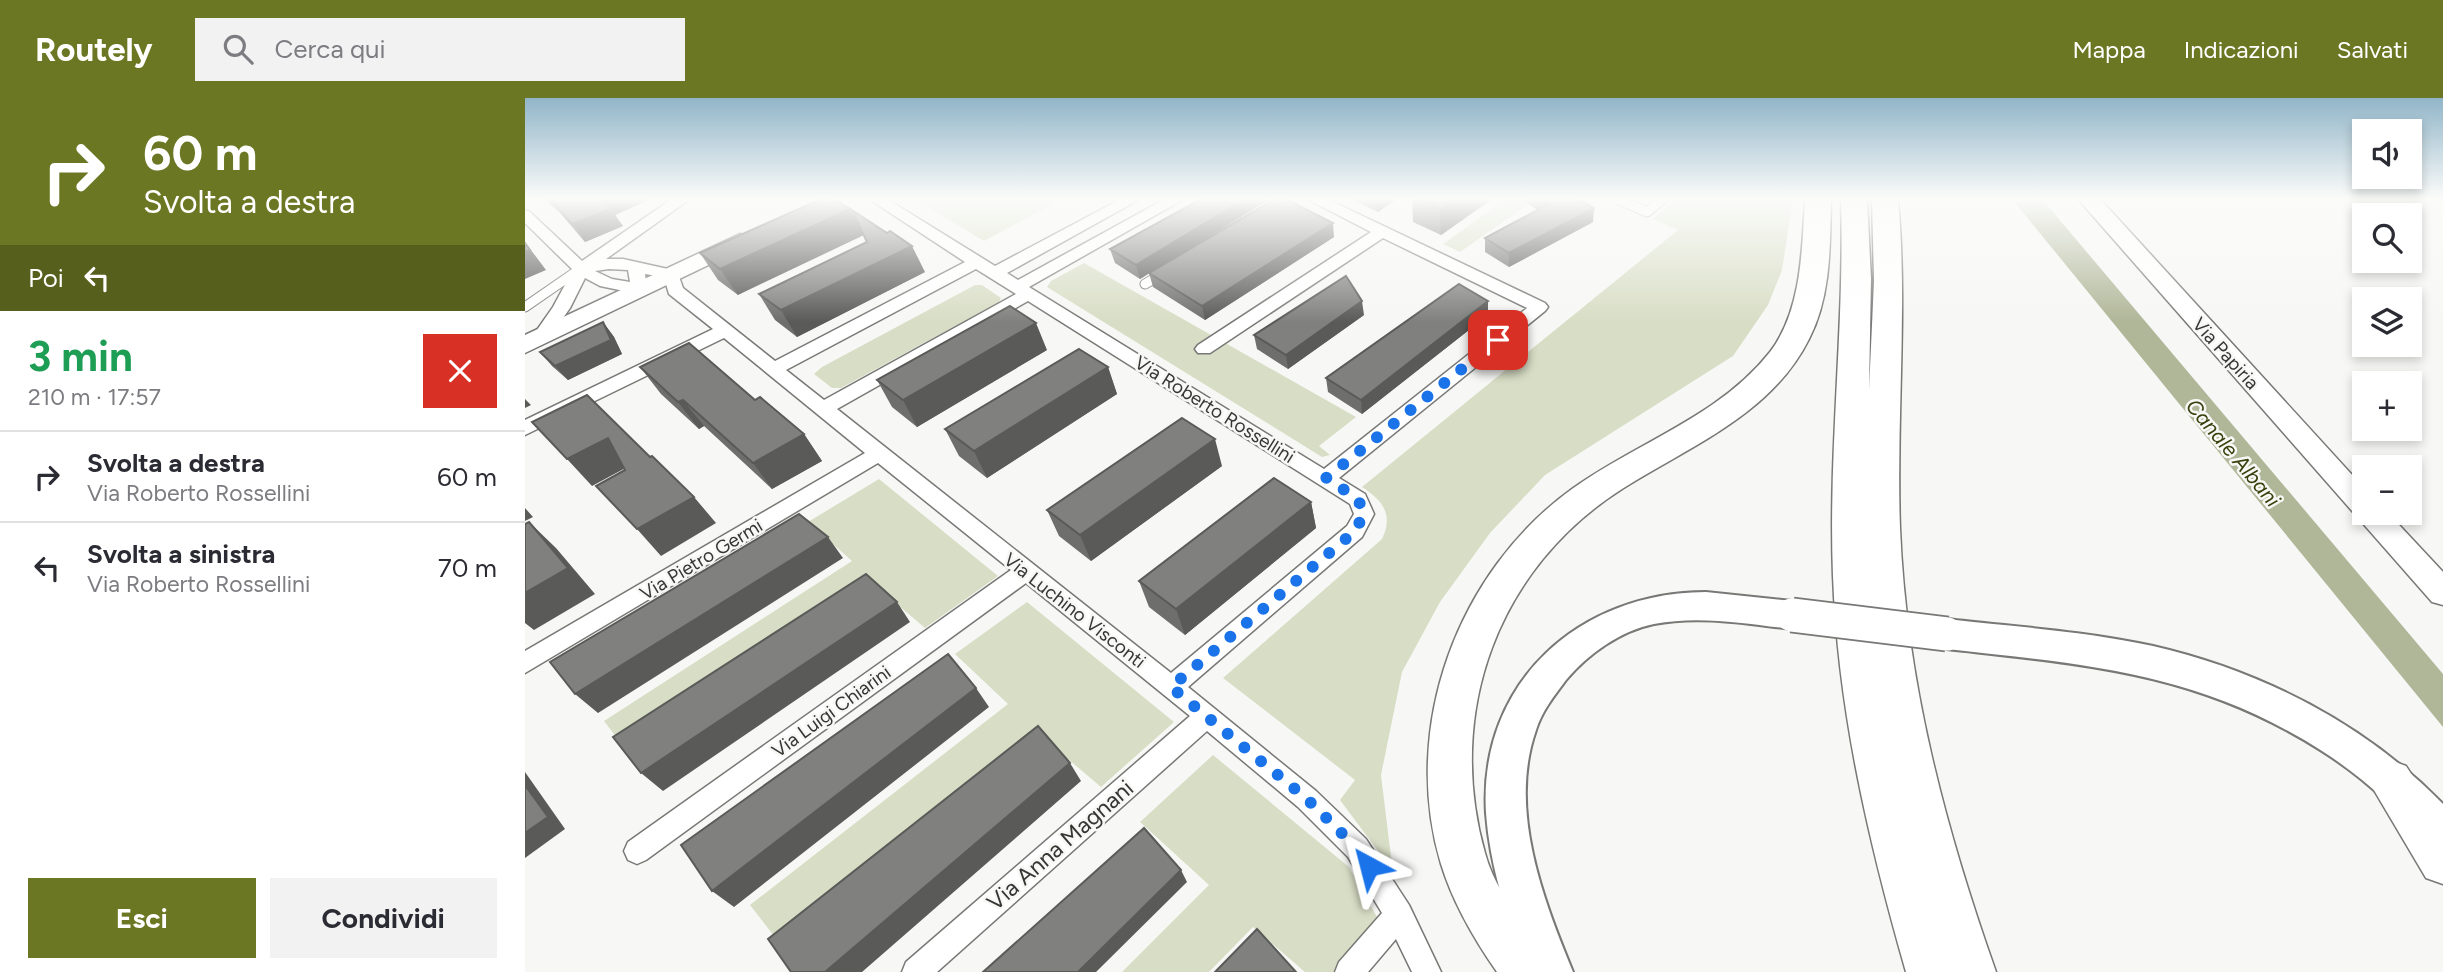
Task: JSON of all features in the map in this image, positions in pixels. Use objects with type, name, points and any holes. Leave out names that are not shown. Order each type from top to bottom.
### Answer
[{"type":"highway","points":[[1527,972],[1476,892],[1456,834],[1450,775],[1450,720],[1457,685],[1471,642],[1507,577],[1561,517],[1602,486],[1725,411],[1774,369],[1795,337],[1807,308],[1816,240]]},
{"type":"highway","points":[[1855,240],[1850,519],[1854,608],[1875,763],[1931,972]]},
{"type":"highway","points":[[1886,240],[1887,361],[1883,440],[1883,570],[1899,706],[1923,822],[1971,972]]},
{"type":"highway","points":[[2391,780],[2443,862]]},
{"type":"highway","points":[[1923,822],[1998,972]]},
{"type":"main road","points":[[533,341],[638,278],[671,274],[743,240]]},
{"type":"main road","name":"Via Papiria","points":[[2125,240],[2352,493]]},
{"type":"main road","points":[[2382,525],[2443,593]]},
{"type":"main road","points":[[1550,972],[1516,876],[1510,846],[1506,807],[1512,744],[1535,690],[1555,665],[1602,630],[1643,613],[1697,606],[1792,615],[2097,652],[2155,662],[2196,674],[2252,696],[2305,722],[2391,780],[2443,833]]},
{"type":"street","points":[[552,240],[582,268],[603,281],[638,278]]},
{"type":"street","points":[[533,341],[561,308],[582,268],[623,240]]},
{"type":"street","name":"Via Roberto Rossellini","points":[[944,240],[1358,499],[1364,514],[1355,531],[1171,687]]},
{"type":"street","points":[[996,272],[1056,240]]},
{"type":"street","points":[[822,410],[1109,240]]},
{"type":"street","points":[[1204,349],[1370,240]]},
{"type":"street","points":[[1326,478],[1539,307],[1398,240]]},
{"type":"street","points":[[773,369],[979,261]]},
{"type":"street","name":"Via Luchino Visconti","points":[[671,274],[675,290],[1307,799],[1357,848],[1399,915],[1427,972]]},
{"type":"street","points":[[525,428],[725,330]]},
{"type":"street","name":"Via Pietro Germi","points":[[525,663],[878,454]]},
{"type":"street","name":"Via Luigi Chiarini","points":[[637,850],[1026,571]]},
{"type":"street","name":"Via Anna Magnani","points":[[916,972],[1206,718]]},
{"type":"street","points":[[1349,972],[1399,915]]},
{"type":"lane","points":[[525,307],[582,268]]},
{"type":"lane","points":[[1145,284],[1169,270]]},
{"type":"shaded area","points":[[1449,240],[1478,240],[1460,252],[1443,244]]},
{"type":"shaded area","points":[[1666,240],[1787,240],[1782,270],[1768,305],[1733,356],[1545,475],[1490,533],[1440,602],[1402,672],[1381,775],[1391,857],[1396,875],[1340,800],[1355,780],[1223,678],[1382,539],[1387,522],[1384,508],[1362,487]]},
{"type":"shaded area","points":[[1084,263],[1356,417],[1319,446],[1330,455],[1322,457],[1047,287],[1051,281]]},
{"type":"shaded area","points":[[975,285],[982,285],[1001,298],[999,302],[841,388],[832,388],[814,374],[822,367]]},
{"type":"shaded area","points":[[879,479],[998,576],[925,628],[878,588],[627,751],[604,721],[852,561],[808,522]]},
{"type":"shaded area","points":[[1027,602],[1174,722],[1101,787],[1042,737],[781,945],[750,905],[1008,704],[955,654]]},
{"type":"shaded area","points":[[1213,755],[1349,867],[1382,926],[1341,972],[1305,972],[1253,927],[1209,972],[1122,972],[1209,885],[1140,822]]},
{"type":"water","name":"Canale Albani","points":[[2045,240],[2076,240],[2443,674],[2443,727]]},
{"type":"building","points":[[730,240],[783,240],[720,269],[700,253]]},
{"type":"building","points":[[866,240],[903,240],[912,246],[781,310],[759,294],[867,242]]},
{"type":"building","points":[[1127,240],[1178,240],[1136,265],[1110,249]]},
{"type":"building","points":[[1206,240],[1307,240],[1202,306],[1149,273]]},
{"type":"building","points":[[1488,240],[1534,240],[1509,253]]},
{"type":"building","points":[[1346,276],[1362,301],[1286,355],[1254,335]]},
{"type":"building","points":[[1459,284],[1488,301],[1361,400],[1326,378]]},
{"type":"building","points":[[1010,306],[1036,323],[903,400],[877,380]]},
{"type":"building","points":[[603,322],[611,340],[555,366],[540,352]]},
{"type":"building","points":[[689,343],[755,400],[760,397],[804,434],[753,463],[683,400],[678,402],[640,367]]},
{"type":"building","points":[[1079,349],[1108,367],[974,451],[945,429]]},
{"type":"building","points":[[587,395],[694,497],[637,529],[596,486],[625,470],[608,438],[567,459],[532,422]]},
{"type":"building","points":[[1182,418],[1215,439],[1080,535],[1047,510]]},
{"type":"building","points":[[1274,478],[1311,502],[1176,609],[1139,581]]},
{"type":"building","points":[[799,514],[828,537],[575,694],[550,662]]},
{"type":"building","points":[[529,522],[568,568],[525,593],[525,524]]},
{"type":"building","points":[[866,574],[897,602],[641,773],[613,737]]},
{"type":"building","points":[[948,654],[976,688],[712,891],[681,845]]},
{"type":"building","points":[[1038,726],[1070,763],[825,972],[791,972],[768,939]]},
{"type":"building","points":[[525,785],[548,817],[525,833]]},
{"type":"building","points":[[1144,828],[1181,870],[1078,972],[983,972]]},
{"type":"building","points":[[1257,929],[1296,972],[1215,972]]},
{"type":"route","points":[[1369,866],[1357,848],[1307,799],[1171,687],[1355,531],[1364,514],[1358,499],[1326,478],[1498,340]]}]
